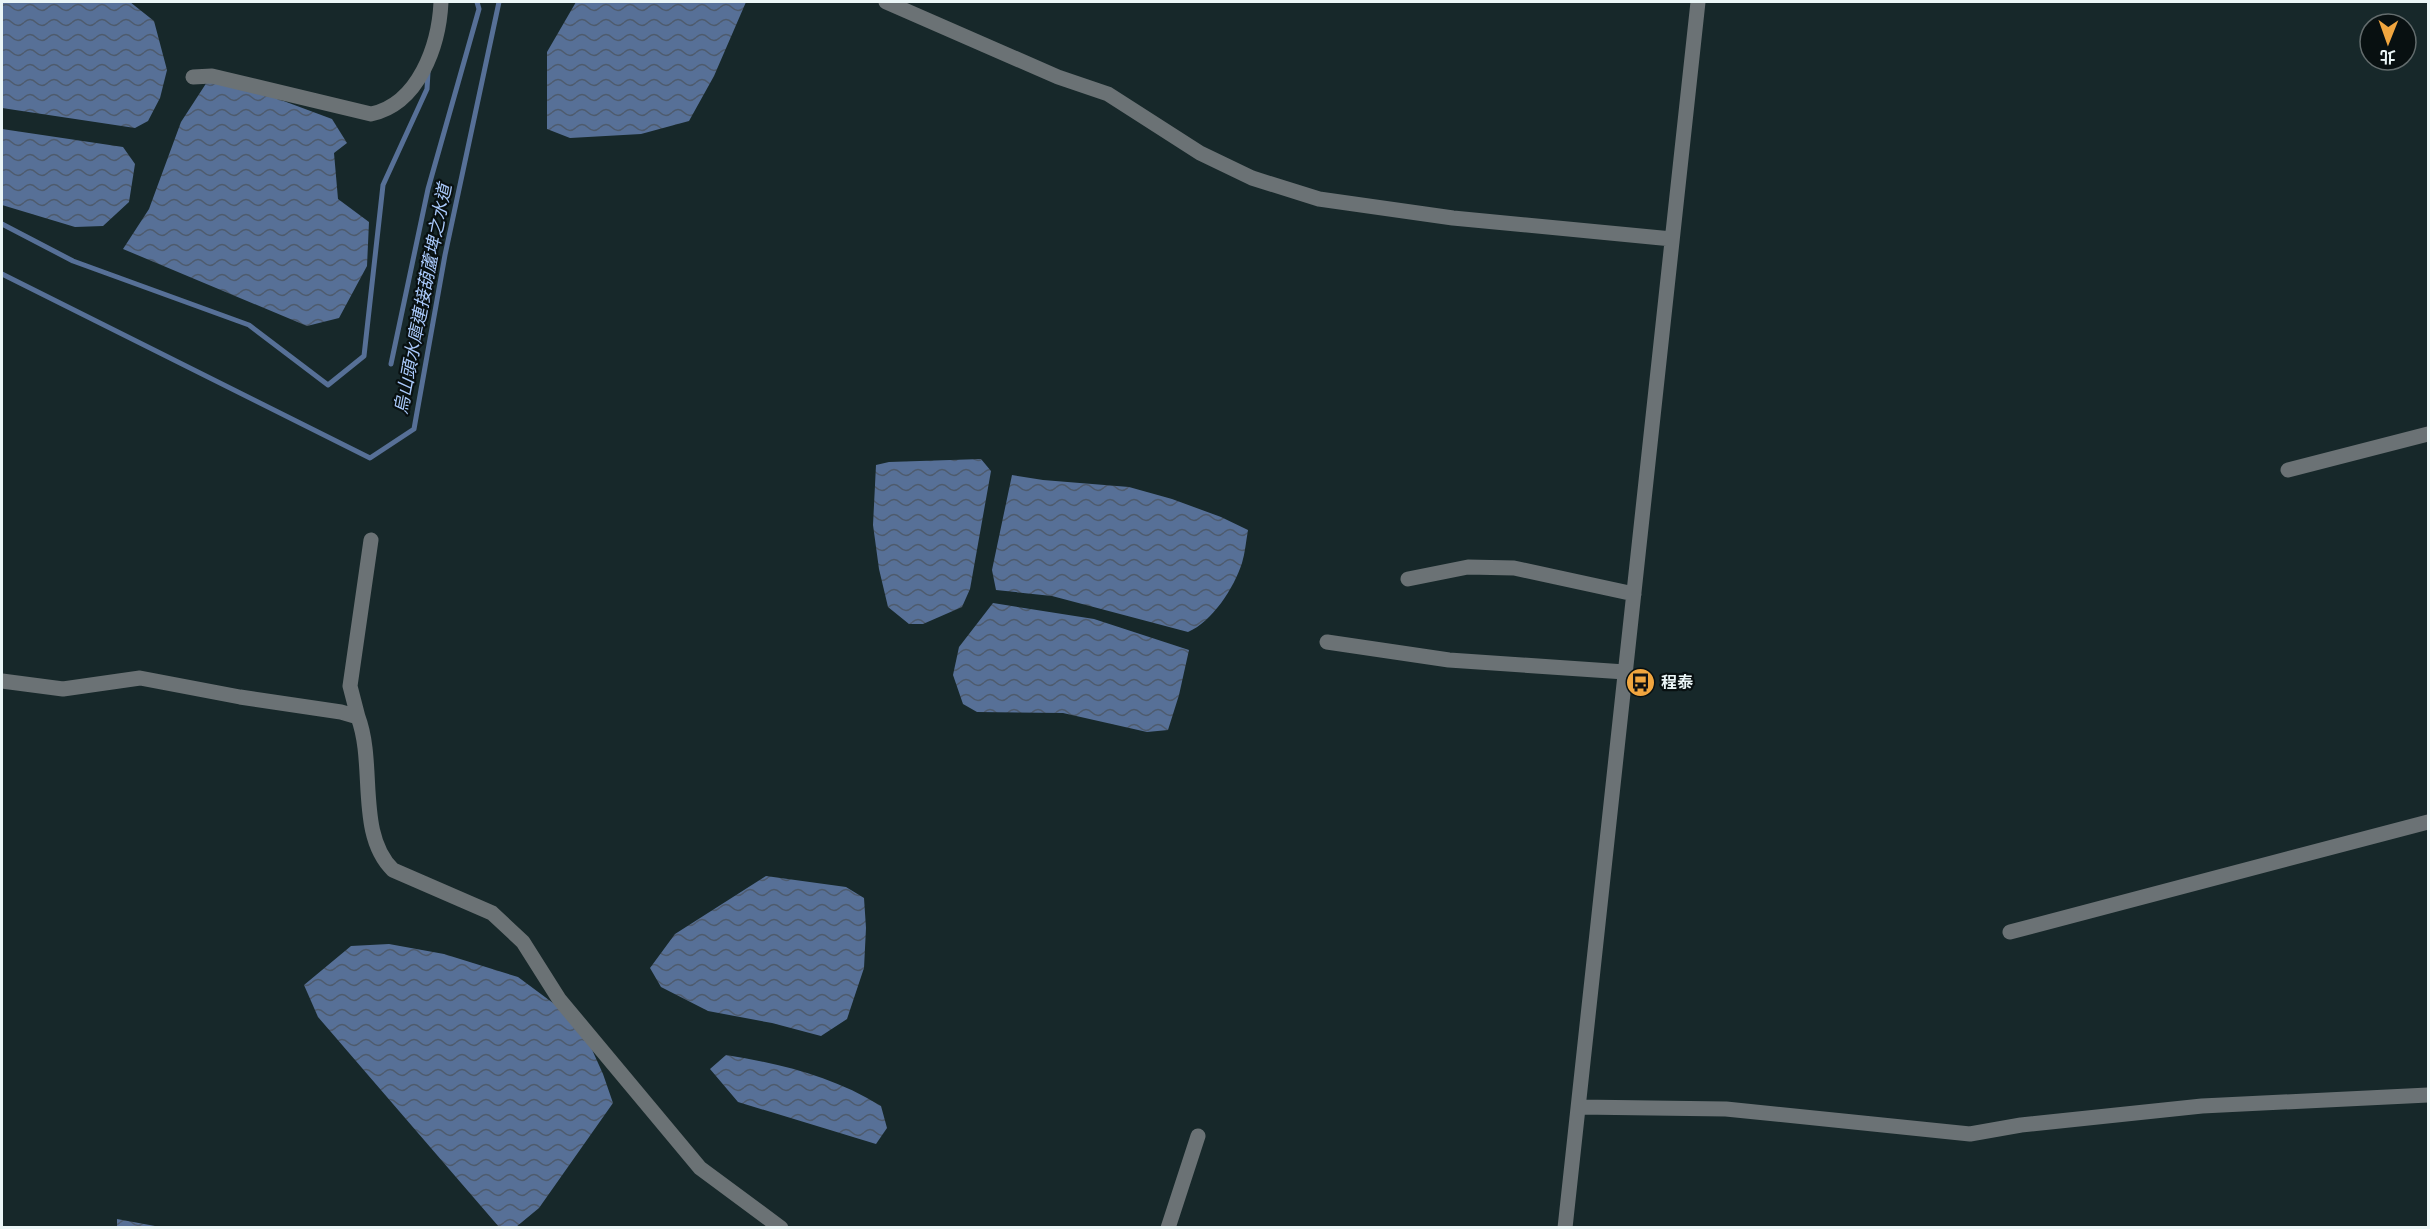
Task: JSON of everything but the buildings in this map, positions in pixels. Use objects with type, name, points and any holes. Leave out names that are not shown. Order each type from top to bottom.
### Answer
[{"type":"street","points":[[193,77],[212,76],[371,114],[383,112],[395,106],[422,73],[435,46],[441,2]]},
{"type":"street","points":[[886,2],[1058,77],[1108,94],[1200,153],[1252,178],[1319,199],[1453,218],[1672,239]]},
{"type":"street","points":[[1565,1227],[1698,2]]},
{"type":"street","points":[[2288,470],[2428,434]]},
{"type":"street","points":[[371,540],[350,686],[365,736],[371,824],[381,858],[393,870],[492,913],[523,942],[560,999],[700,1168],[781,1227]]},
{"type":"street","points":[[1408,579],[1468,567],[1514,568],[1634,594]]},
{"type":"street","points":[[1327,642],[1449,660],[1625,672]]},
{"type":"street","points":[[2,681],[63,689],[140,678],[240,697],[341,712],[358,717]]},
{"type":"street","points":[[2010,932],[2428,822]]},
{"type":"street","points":[[1579,1107],[1726,1109],[1970,1134],[2021,1125],[2202,1106],[2428,1095]]},
{"type":"street","points":[[1168,1227],[1198,1136]]},
{"type":"water","points":[[2,2],[130,2],[154,21],[167,70],[160,98],[148,121],[135,128],[2,108]]},
{"type":"water","points":[[576,2],[746,2],[714,76],[689,121],[641,134],[570,138],[547,129],[547,52]]},
{"type":"water","points":[[207,82],[243,86],[332,119],[347,143],[334,153],[338,199],[369,222],[367,266],[339,318],[307,326],[123,249],[149,209],[181,122]]},
{"type":"water","points":[[2,129],[123,147],[135,164],[129,202],[103,226],[75,227],[2,205]]},
{"type":"water","points":[[981,459],[991,471],[970,589],[962,607],[923,624],[909,624],[888,607],[879,569],[873,525],[876,465],[889,462]]},
{"type":"water","points":[[1012,475],[1043,480],[1129,487],[1172,499],[1221,517],[1248,530],[1238,573],[1228,593],[1214,612],[1188,632],[1052,596],[996,590],[992,570]]},
{"type":"water","points":[[993,603],[1094,619],[1189,650],[1168,730],[1147,732],[1063,713],[977,712],[963,704],[953,675],[959,647]]},
{"type":"water","points":[[766,876],[846,887],[864,898],[866,928],[864,968],[847,1019],[821,1036],[772,1023],[708,1011],[661,987],[650,968],[675,934]]},
{"type":"water","points":[[389,944],[444,954],[518,977],[580,1023],[603,1074],[613,1103],[539,1208],[516,1227],[499,1227],[318,1017],[304,985],[351,946]]},
{"type":"water","points":[[726,1055],[787,1067],[844,1087],[881,1106],[887,1128],[876,1144],[738,1102],[710,1069]]},
{"type":"water","points":[[117,1219],[155,1226],[157,1227],[117,1227]]},
{"type":"waterway","points":[[391,364],[428,189],[479,9],[477,2]]},
{"type":"waterway","name":"烏山頭水庫連接葫蘆埤之水道","points":[[2,274],[370,458],[414,429],[445,255],[499,2]]},
{"type":"waterway","name":"烏山頭水庫連接葫蘆埤之水道","points":[[2,224],[73,261],[249,325],[328,385],[364,356],[383,185],[427,89],[428,72]]},
{"type":"place","name":"程泰","points":[[1640,682]]}]
